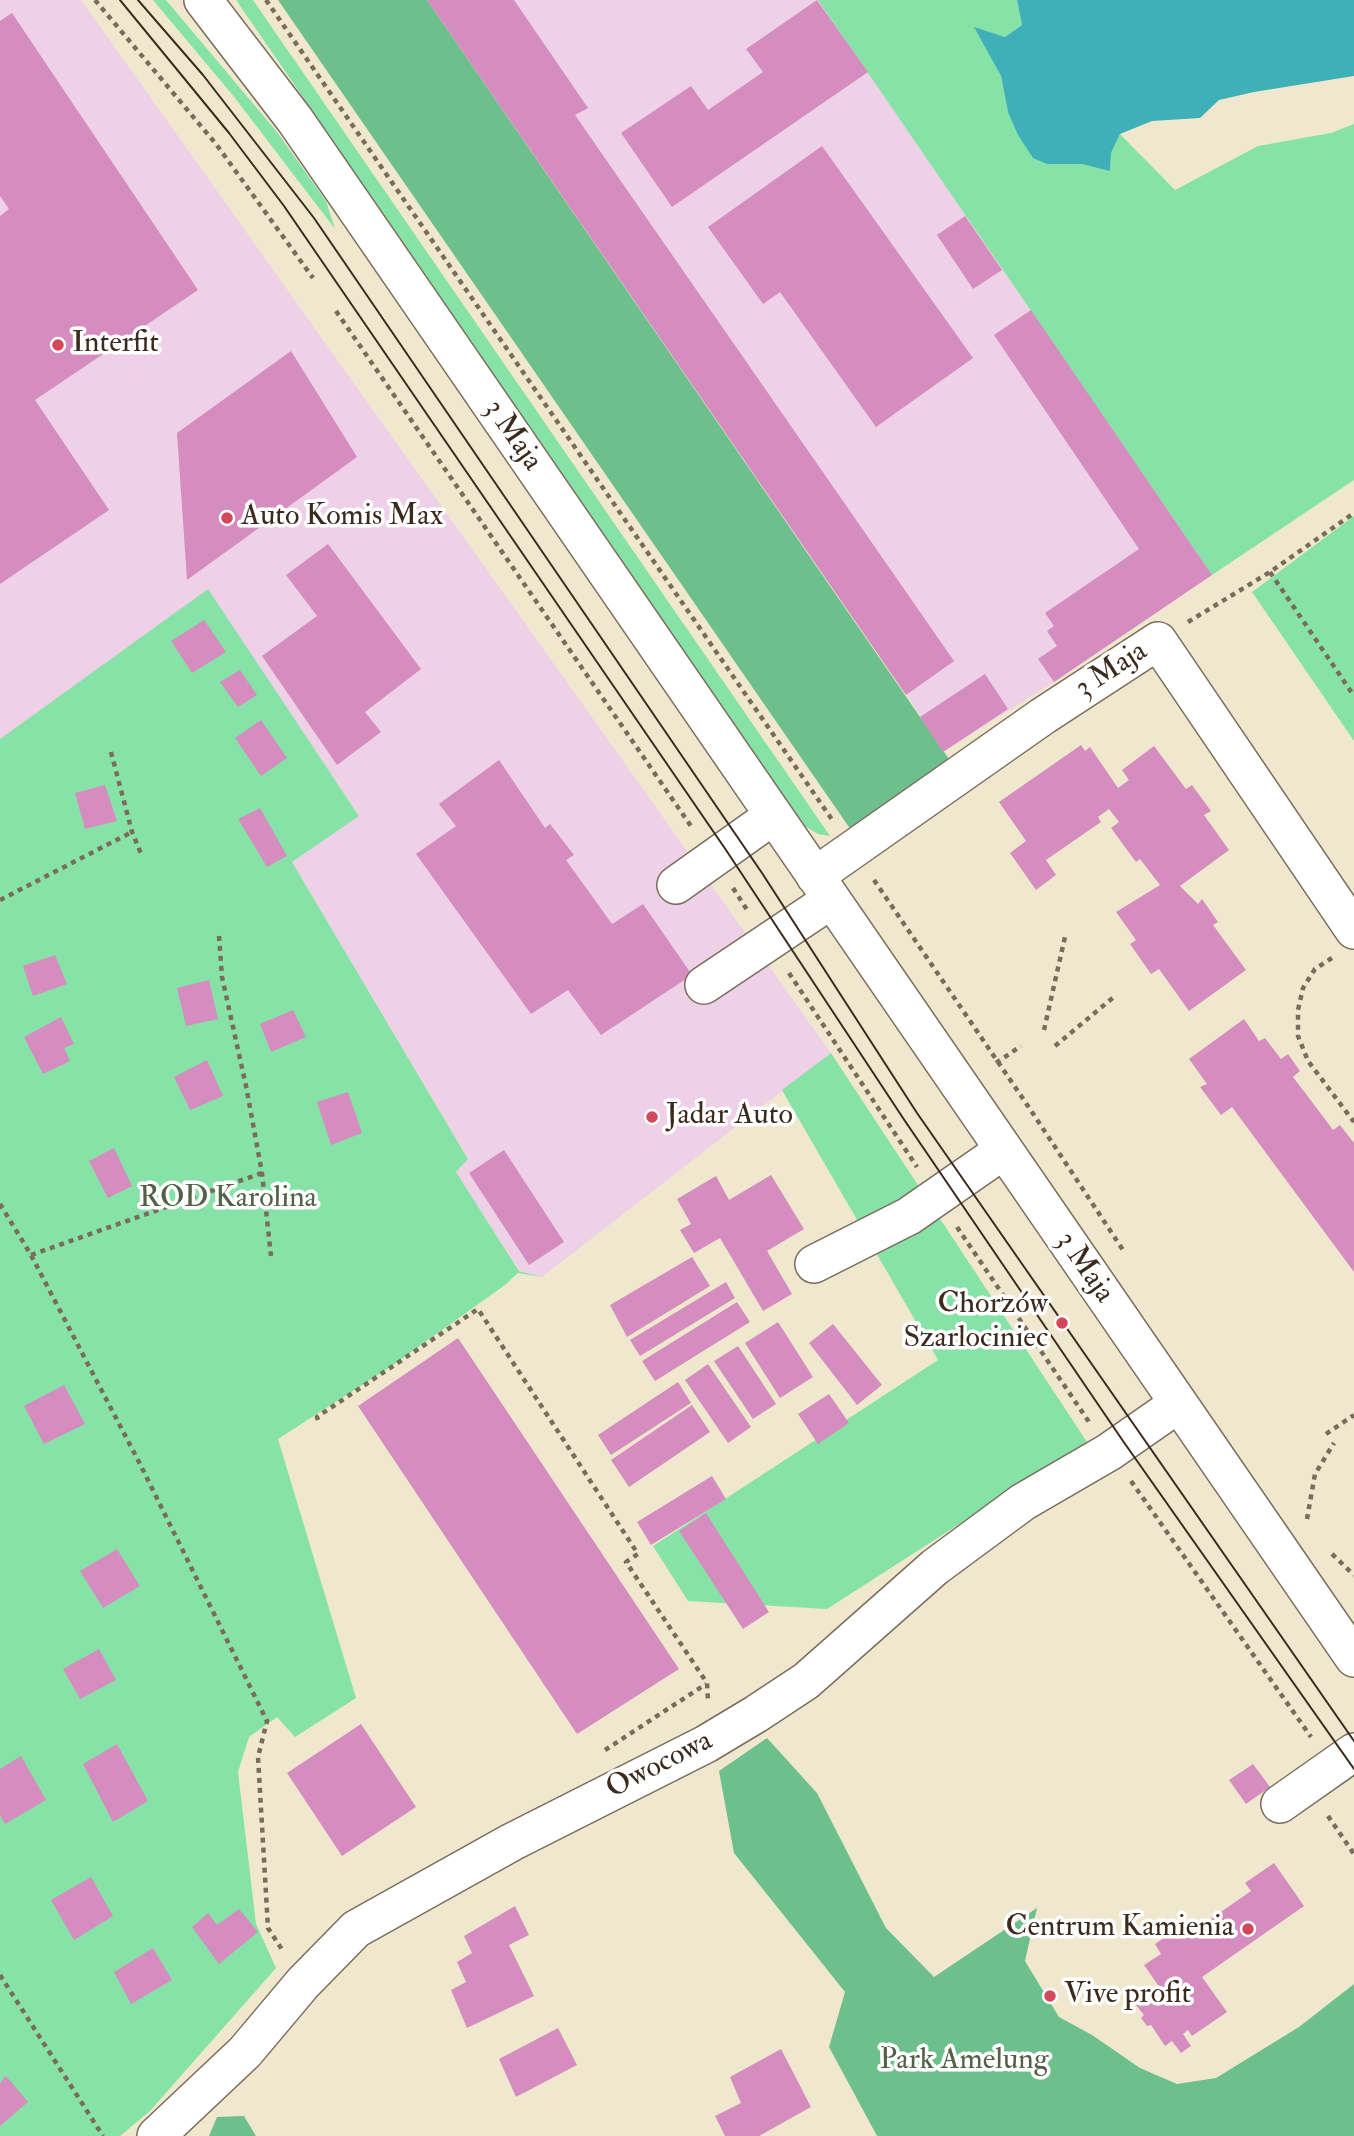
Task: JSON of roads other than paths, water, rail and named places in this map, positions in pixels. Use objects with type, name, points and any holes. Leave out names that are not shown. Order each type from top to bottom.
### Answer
[{"type":"street","name":"3 Maja","points":[[203,0],[295,120],[1354,1658]]},
{"type":"street","name":"3 Maja","points":[[823,888],[1043,716],[1158,641],[1344,943]]},
{"type":"street","points":[[676,885],[773,816]]},
{"type":"street","points":[[704,985],[768,942],[823,888]]},
{"type":"street","points":[[814,1264],[909,1216],[1003,1150]]},
{"type":"street","name":"Owocowa","points":[[156,2136],[245,2052],[303,1983],[356,1929],[512,1842],[706,1744],[766,1707],[806,1681],[935,1567],[1012,1510],[1109,1452],[1178,1404]]},
{"type":"water","points":[[1017,0],[1354,0],[1354,76],[1219,100],[1200,118],[1152,121],[1120,134],[1111,153],[1110,171],[1082,164],[1047,164],[1033,158],[1018,135],[1008,112],[1001,76],[974,27],[1005,37],[1022,25]]},
{"type":"tram line","points":[[120,0],[229,133],[284,206],[726,850],[905,1121],[1123,1441],[1354,1769]]},
{"type":"tram line","points":[[138,0],[203,75],[314,218],[762,873],[917,1113],[1354,1741]]},
{"type":"place","name":"Interfit","points":[[58,345]]},
{"type":"place","name":"Auto Komis Max","points":[[227,518]]},
{"type":"place","name":"Jadar Auto","points":[[652,1117]]},
{"type":"place","name":"Chorzów Szarlociniec","points":[[1062,1323]]},
{"type":"place","name":"Centrum Kamienia","points":[[1248,1929]]},
{"type":"place","name":"Vive profit","points":[[1050,1996]]},
{"type":"park label","name":"ROD Karolina","points":[[228,1200]]},
{"type":"park label","name":"Park Amelung","points":[[964,2062]]}]
